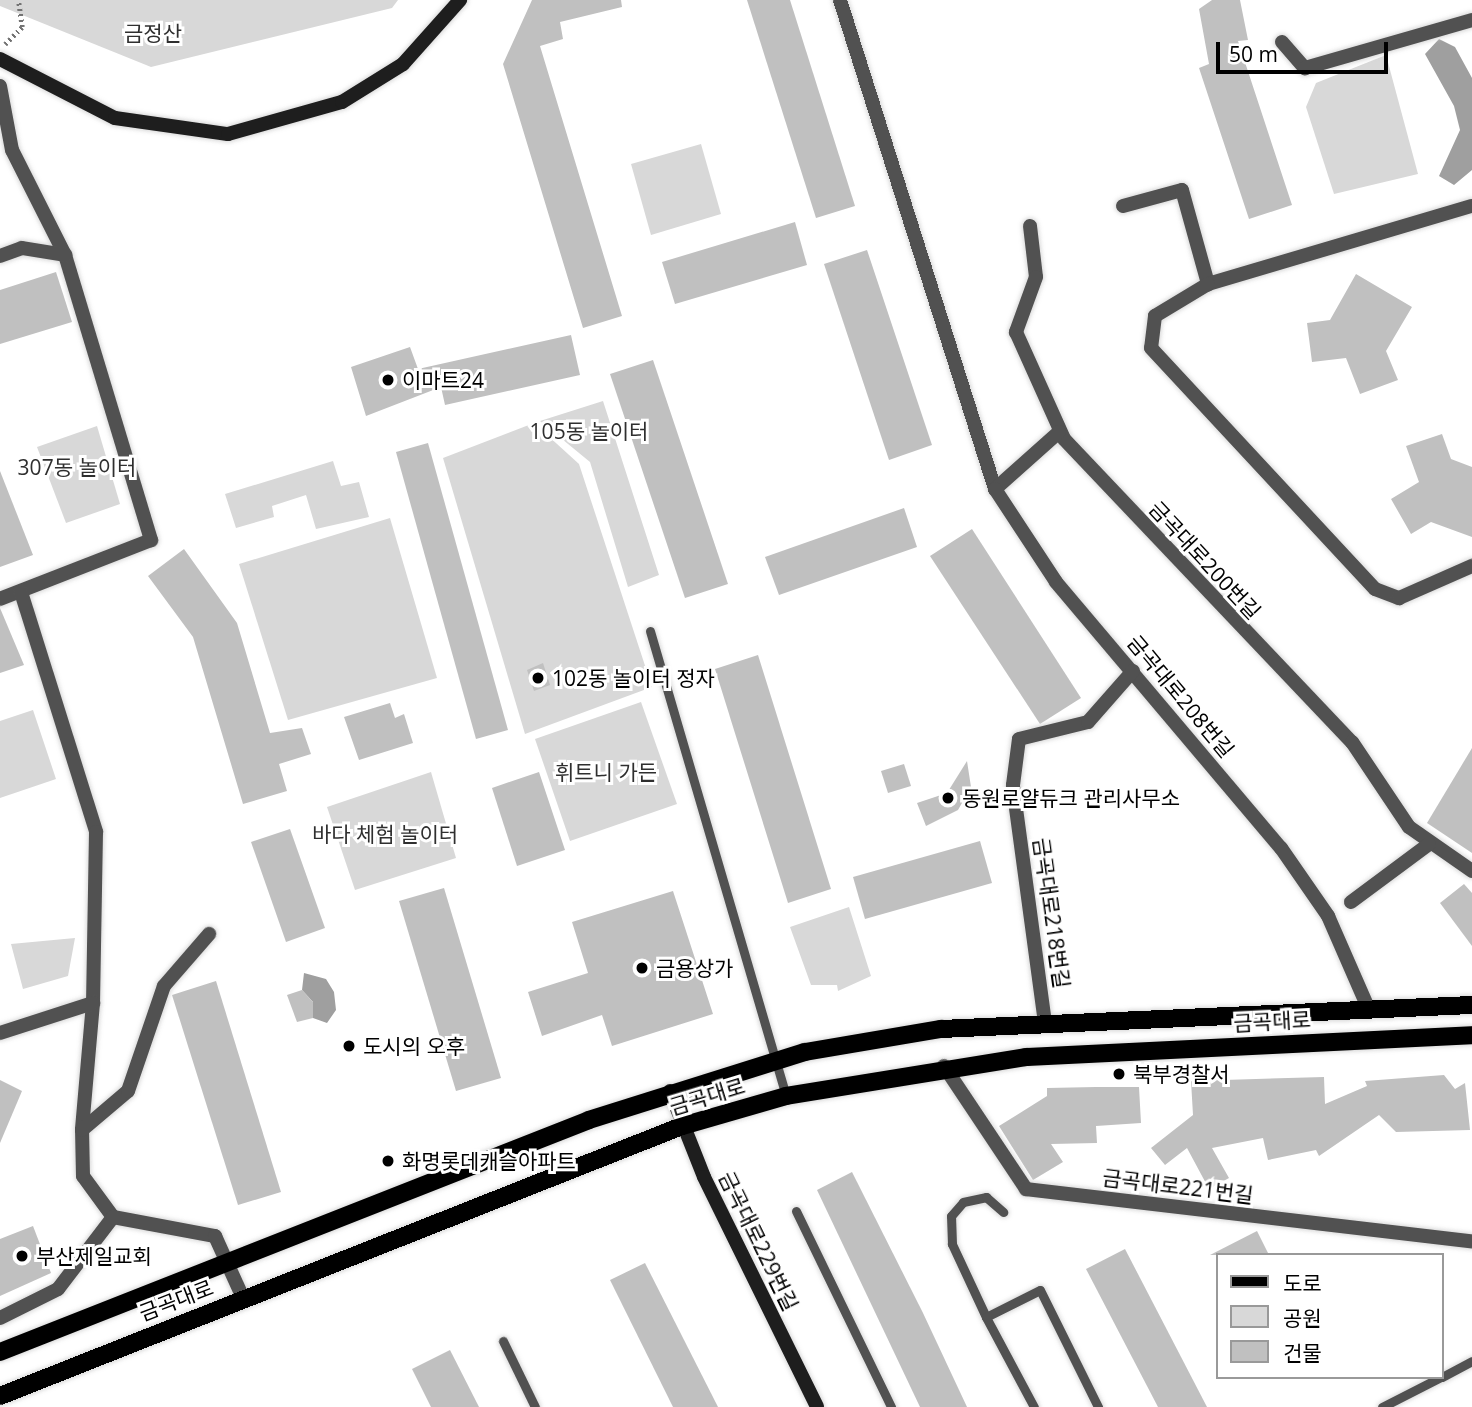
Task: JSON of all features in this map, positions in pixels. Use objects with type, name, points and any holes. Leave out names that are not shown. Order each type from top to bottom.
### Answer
[{"type":"main road","name":"금곡대로","points":[[0,1352],[670,1091],[779,1059],[941,1030],[1045,1023],[1472,1005]]},
{"type":"main road","name":"금곡대로","points":[[0,1396],[682,1126],[786,1096],[944,1066],[1472,1035]]},
{"type":"street","points":[[0,59],[115,118],[228,134],[342,102],[402,64],[460,0]]},
{"type":"street","name":"금곡대로208번길","points":[[840,0],[995,489],[1056,582],[1281,848],[1328,916],[1368,1010]]},
{"type":"street","points":[[1282,42],[1305,68],[1472,20]]},
{"type":"street","points":[[0,86],[12,150],[65,255],[151,540],[0,599]]},
{"type":"street","points":[[1123,205],[1182,190],[1208,284]]},
{"type":"street","points":[[1472,206],[1208,284],[1177,296],[1155,316],[1151,348],[1367,580],[1399,597],[1472,566]]},
{"type":"street","name":"금곡대로200번길","points":[[1030,226],[1036,277],[1016,332],[1059,432],[1352,742],[1409,828],[1472,871]]},
{"type":"street","points":[[0,256],[22,248],[65,255]]},
{"type":"street","points":[[995,489],[1059,432]]},
{"type":"street","points":[[21,592],[96,832],[93,1003],[82,1130],[83,1175],[113,1217],[215,1236],[243,1298]]},
{"type":"street","name":"금곡대로218번길","points":[[1045,1023],[1013,785],[1019,739],[1088,722],[1133,671]]},
{"type":"street","points":[[1351,902],[1429,844]]},
{"type":"street","points":[[82,1130],[128,1091],[164,986],[209,934]]},
{"type":"street","points":[[0,1033],[93,1003]]},
{"type":"street","name":"금곡대로221번길","points":[[944,1066],[1026,1189],[1472,1241]]},
{"type":"street","name":"금곡대로229번길","points":[[670,1091],[682,1126],[817,1407]]},
{"type":"street","points":[[0,1318],[58,1289],[113,1217]]},
{"type":"lane","points":[[650,631],[779,1059],[786,1096]]},
{"type":"lane","points":[[1003,1212],[986,1197],[963,1202],[951,1216],[952,1244],[986,1317],[1034,1407]]},
{"type":"lane","points":[[796,1211],[891,1407]]},
{"type":"lane","points":[[986,1317],[1040,1290],[1098,1407]]},
{"type":"lane","points":[[503,1341],[535,1407]]},
{"type":"lane","points":[[1444,1376],[1472,1362]]},
{"type":"lane","points":[[1382,1407],[1437,1379]]},
{"type":"path","points":[[0,50],[22,27],[18,0]]},
{"type":"green space","name":"금정산","points":[[0,0],[398,0],[392,8],[151,67],[0,6]]},
{"type":"green space","points":[[1386,55],[1418,174],[1334,194],[1306,107],[1316,83]]},
{"type":"green space","points":[[701,144],[721,214],[651,235],[631,164]]},
{"type":"green space","name":"105동 놀이터","points":[[603,401],[659,575],[628,587],[590,462],[540,421]]},
{"type":"green space","points":[[534,423],[579,464],[652,687],[525,734],[443,458]]},
{"type":"green space","name":"307동 놀이터","points":[[97,426],[120,504],[66,523],[37,447]]},
{"type":"green space","points":[[333,461],[341,486],[359,482],[369,517],[316,529],[306,495],[272,506],[274,517],[236,528],[225,494]]},
{"type":"green space","points":[[390,518],[437,678],[288,720],[239,564]]},
{"type":"green space","name":"휘트니 가든","points":[[641,702],[677,804],[570,841],[535,739]]},
{"type":"green space","points":[[33,710],[56,779],[0,798],[0,721]]},
{"type":"green space","name":"바다 체험 놀이터","points":[[431,772],[456,858],[355,890],[327,807]]},
{"type":"green space","points":[[849,907],[871,976],[838,991],[837,985],[811,985],[790,927]]},
{"type":"green space","points":[[75,938],[68,976],[23,989],[11,944]]},
{"type":"shaded area","points":[[1439,39],[1455,47],[1472,78],[1472,170],[1454,185],[1439,176],[1460,130],[1454,106],[1425,54]]},
{"type":"shaded area","points":[[304,973],[326,979],[334,992],[336,1010],[327,1023],[313,1018],[313,1002],[302,990]]},
{"type":"building","points":[[532,0],[621,0],[622,7],[560,22],[563,39],[540,46],[622,316],[583,328],[503,64]]},
{"type":"building","points":[[747,0],[790,0],[855,206],[816,218]]},
{"type":"building","points":[[1212,0],[1240,0],[1248,40],[1238,41],[1292,205],[1249,219],[1199,68],[1209,64],[1199,9]]},
{"type":"building","points":[[795,222],[807,265],[675,304],[662,262]]},
{"type":"building","points":[[867,250],[932,445],[889,460],[824,264]]},
{"type":"building","points":[[56,272],[72,322],[0,344],[0,290]]},
{"type":"building","points":[[1356,274],[1412,307],[1386,351],[1398,380],[1360,394],[1346,358],[1312,362],[1307,323],[1330,320]]},
{"type":"building","points":[[571,335],[580,375],[445,405],[441,387],[366,416],[351,367],[410,347],[418,369]]},
{"type":"building","points":[[653,360],[728,584],[685,598],[610,374]]},
{"type":"building","points":[[1442,434],[1451,459],[1472,467],[1472,537],[1431,522],[1411,534],[1391,499],[1419,482],[1406,446]]},
{"type":"building","points":[[428,443],[508,730],[476,739],[396,452]]},
{"type":"building","points":[[0,471],[33,555],[0,567]]},
{"type":"building","points":[[904,508],[917,547],[779,595],[765,557]]},
{"type":"building","points":[[972,529],[1081,698],[1040,724],[930,556]]},
{"type":"building","points":[[184,549],[237,623],[270,733],[302,728],[311,754],[279,764],[287,791],[243,804],[193,637],[148,576]]},
{"type":"building","points":[[0,608],[24,665],[0,673]]},
{"type":"building","points":[[758,655],[831,889],[788,903],[715,669]]},
{"type":"building","name":"102동 놀이터 정자","points":[[543,663],[550,685],[534,691],[527,670]]},
{"type":"building","points":[[390,703],[395,718],[404,714],[413,743],[359,760],[344,717]]},
{"type":"building","points":[[1472,748],[1472,853],[1427,823]]},
{"type":"building","name":"동원로얄듀크 관리사무소","points":[[967,761],[971,787],[958,810],[926,826],[917,803],[947,793]]},
{"type":"building","points":[[904,764],[911,786],[888,793],[881,771]]},
{"type":"building","points":[[539,772],[565,850],[517,866],[492,788]]},
{"type":"building","points":[[290,829],[325,928],[286,942],[251,842]]},
{"type":"building","points":[[980,841],[992,883],[865,919],[853,877]]},
{"type":"building","points":[[1464,884],[1472,893],[1472,946],[1440,903]]},
{"type":"building","points":[[444,888],[501,1078],[456,1091],[399,901]]},
{"type":"building","name":"금용상가","points":[[673,891],[713,1014],[612,1046],[602,1015],[542,1036],[528,992],[588,973],[572,922]]},
{"type":"building","points":[[216,981],[281,1192],[238,1205],[172,995]]},
{"type":"building","points":[[302,990],[313,1002],[313,1018],[297,1022],[287,995]]},
{"type":"building","points":[[1444,1075],[1455,1089],[1465,1083],[1470,1130],[1396,1132],[1379,1115],[1319,1156],[1316,1150],[1268,1160],[1263,1138],[1212,1148],[1229,1178],[1209,1189],[1187,1148],[1165,1165],[1151,1148],[1193,1115],[1191,1081],[1324,1077],[1325,1104],[1367,1086],[1365,1081]]},
{"type":"building","points":[[0,1080],[22,1091],[0,1143]]},
{"type":"building","points":[[1139,1087],[1141,1123],[1096,1126],[1097,1143],[1051,1144],[1063,1162],[1033,1180],[999,1126],[1047,1096],[1047,1088]]},
{"type":"building","points":[[852,1172],[967,1407],[920,1407],[817,1190]]},
{"type":"building","name":"부산제일교회","points":[[33,1226],[51,1273],[0,1296],[0,1239]]},
{"type":"building","points":[[1257,1231],[1268,1253],[1216,1253],[1210,1255]]},
{"type":"building","points":[[1125,1249],[1207,1407],[1158,1407],[1086,1269]]},
{"type":"building","points":[[645,1263],[718,1407],[673,1407],[610,1280]]},
{"type":"building","points":[[450,1350],[479,1407],[431,1407],[412,1369]]},
{"type":"place","name":"이마트24","points":[[388,380]]},
{"type":"place","name":"102동 놀이터 정자","points":[[538,678]]},
{"type":"place","name":"동원로얄듀크 관리사무소","points":[[948,798]]},
{"type":"place","name":"금용상가","points":[[642,968]]},
{"type":"place","name":"도시의 오후","points":[[349,1046]]},
{"type":"place","name":"북부경찰서","points":[[1119,1074]]},
{"type":"place","name":"화명롯데캐슬아파트","points":[[388,1161]]},
{"type":"place","name":"부산제일교회","points":[[22,1256]]}]
